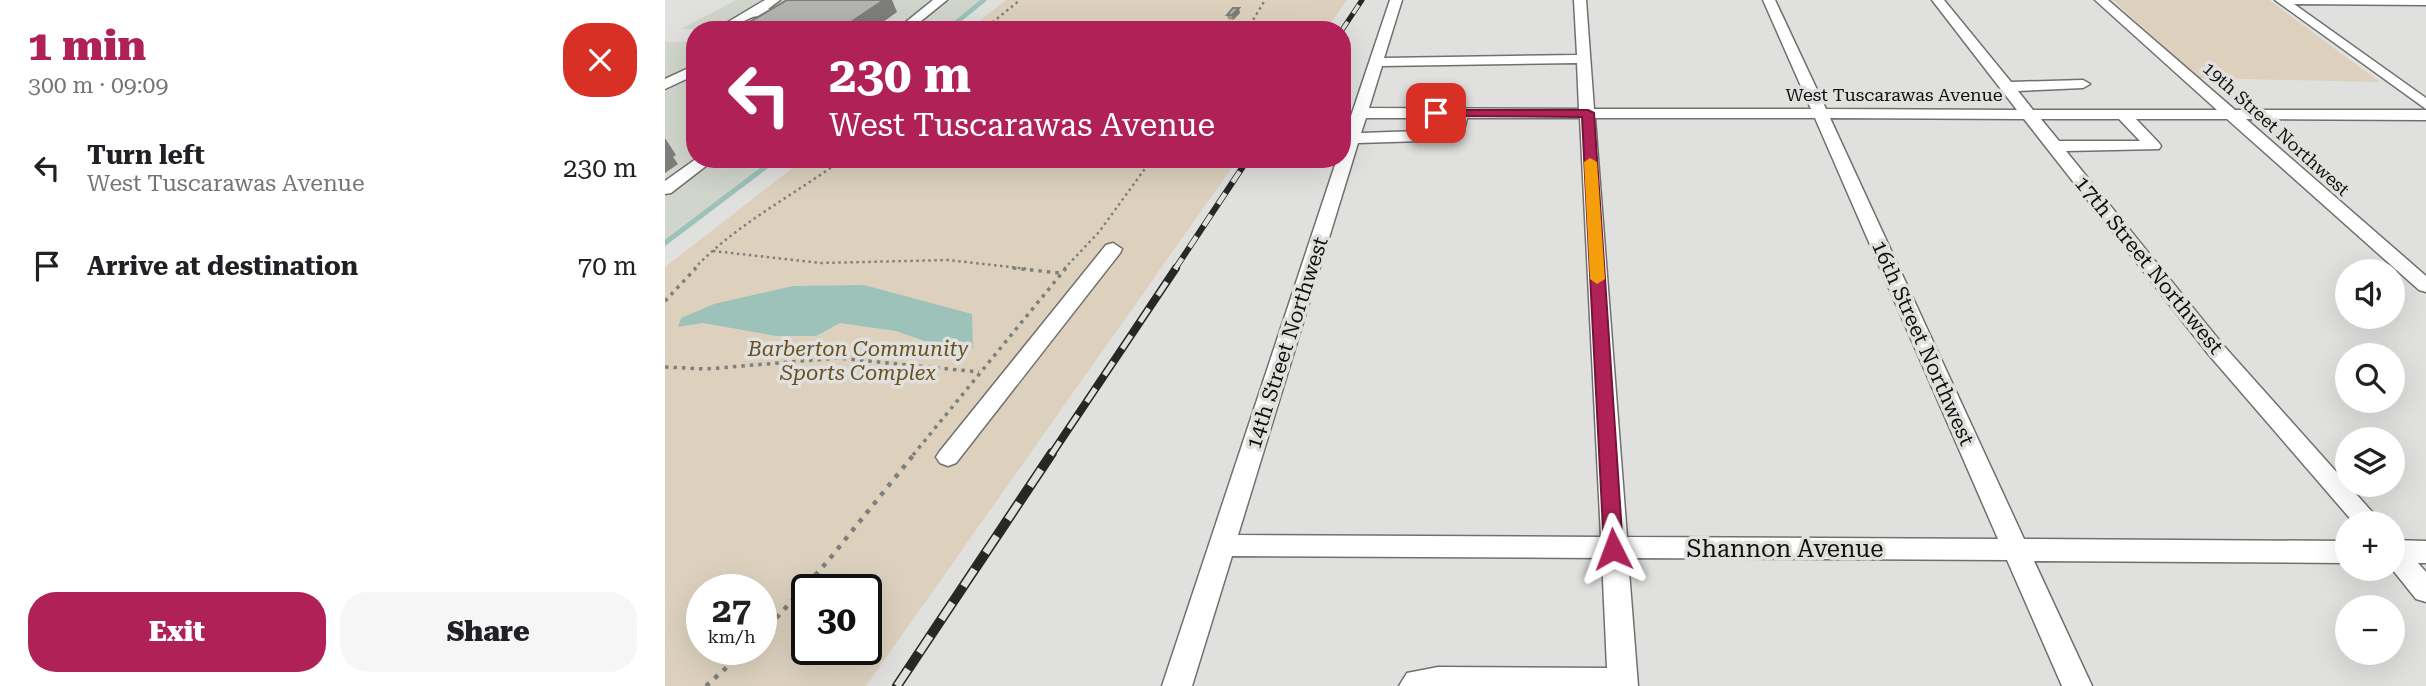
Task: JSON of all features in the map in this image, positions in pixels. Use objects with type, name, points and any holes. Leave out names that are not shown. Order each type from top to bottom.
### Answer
[{"type":"street","points":[[737,21],[774,0]]},
{"type":"street","points":[[914,21],[941,0]]},
{"type":"street","name":"14th Street Northwest","points":[[1351,147],[1396,0]]},
{"type":"street","points":[[1414,686],[1417,683],[1438,680],[1623,684],[1580,0]]},
{"type":"street","name":"16th Street Northwest","points":[[1769,0],[2077,686]]},
{"type":"street","name":"17th Street Northwest","points":[[1938,0],[2216,350],[2358,511]]},
{"type":"street","name":"19th Street Northwest","points":[[2101,0],[2426,286]]},
{"type":"street","points":[[2281,0],[2426,1]]},
{"type":"street","points":[[2281,0],[2426,105]]},
{"type":"street","points":[[753,12],[795,10],[776,21]]},
{"type":"street","points":[[1377,62],[1585,59]]},
{"type":"street","points":[[665,85],[686,74]]},
{"type":"street","points":[[2007,87],[2083,83]]},
{"type":"street","name":"West Tuscarawas Avenue","points":[[1361,113],[2426,116]]},
{"type":"street","points":[[1354,138],[1455,135],[1461,113]]},
{"type":"street","points":[[2048,139],[2153,146],[2124,115]]},
{"type":"street","points":[[665,189],[694,168]]},
{"type":"street","name":"14th Street Northwest","points":[[1177,686],[1344,168]]},
{"type":"street","points":[[948,457],[1113,250]]},
{"type":"street","name":"Shannon Avenue","points":[[1222,545],[2335,552]]},
{"type":"street","points":[[2405,551],[2426,552]]},
{"type":"street","points":[[2405,566],[2426,591]]},
{"type":"path","points":[[994,21],[1020,0]]},
{"type":"path","points":[[1252,21],[1265,0]]},
{"type":"path","points":[[665,301],[713,251],[752,219],[795,194],[831,168]]},
{"type":"path","points":[[777,617],[827,562],[979,372],[1098,232],[1145,168]]},
{"type":"path","points":[[713,251],[821,263],[948,260],[1060,274]]},
{"type":"path","points":[[665,367],[706,369],[838,358],[979,372]]},
{"type":"path","points":[[706,686],[729,665]]},
{"type":"shaded area","points":[[736,0],[983,0],[956,21],[696,21]]},
{"type":"shaded area","points":[[665,42],[686,42],[686,168],[764,168],[665,243]]},
{"type":"shaded area","points":[[864,285],[972,314],[973,348],[933,344],[896,331],[840,323],[816,336],[776,336],[703,323],[678,327],[681,318],[714,304],[793,286]]},
{"type":"green space","points":[[1006,0],[1347,0],[1332,21],[979,21]]},
{"type":"green space","points":[[2113,0],[2269,0],[2380,82],[2198,78]]},
{"type":"green space","name":"Barberton Community Sports Complex","points":[[792,168],[1232,168],[882,663],[882,574],[791,574],[791,665],[881,665],[866,686],[665,686],[665,267]]},
{"type":"building","points":[[787,0],[884,0],[852,21],[751,21]]},
{"type":"building","points":[[1233,8],[1239,8],[1232,15],[1227,15]]},
{"type":"waterway","points":[[958,21],[984,0]]},
{"type":"waterway","points":[[665,243],[764,168]]},
{"type":"railway","points":[[1348,21],[1362,0]]},
{"type":"railway","points":[[1175,269],[1242,168]]},
{"type":"railway","points":[[1051,455],[1176,268]]},
{"type":"railway","points":[[897,686],[1052,453]]},
{"type":"slow traffic","points":[[1590,162],[1597,279]]},
{"type":"route","points":[[1436,113],[1588,113],[1613,549]]}]
